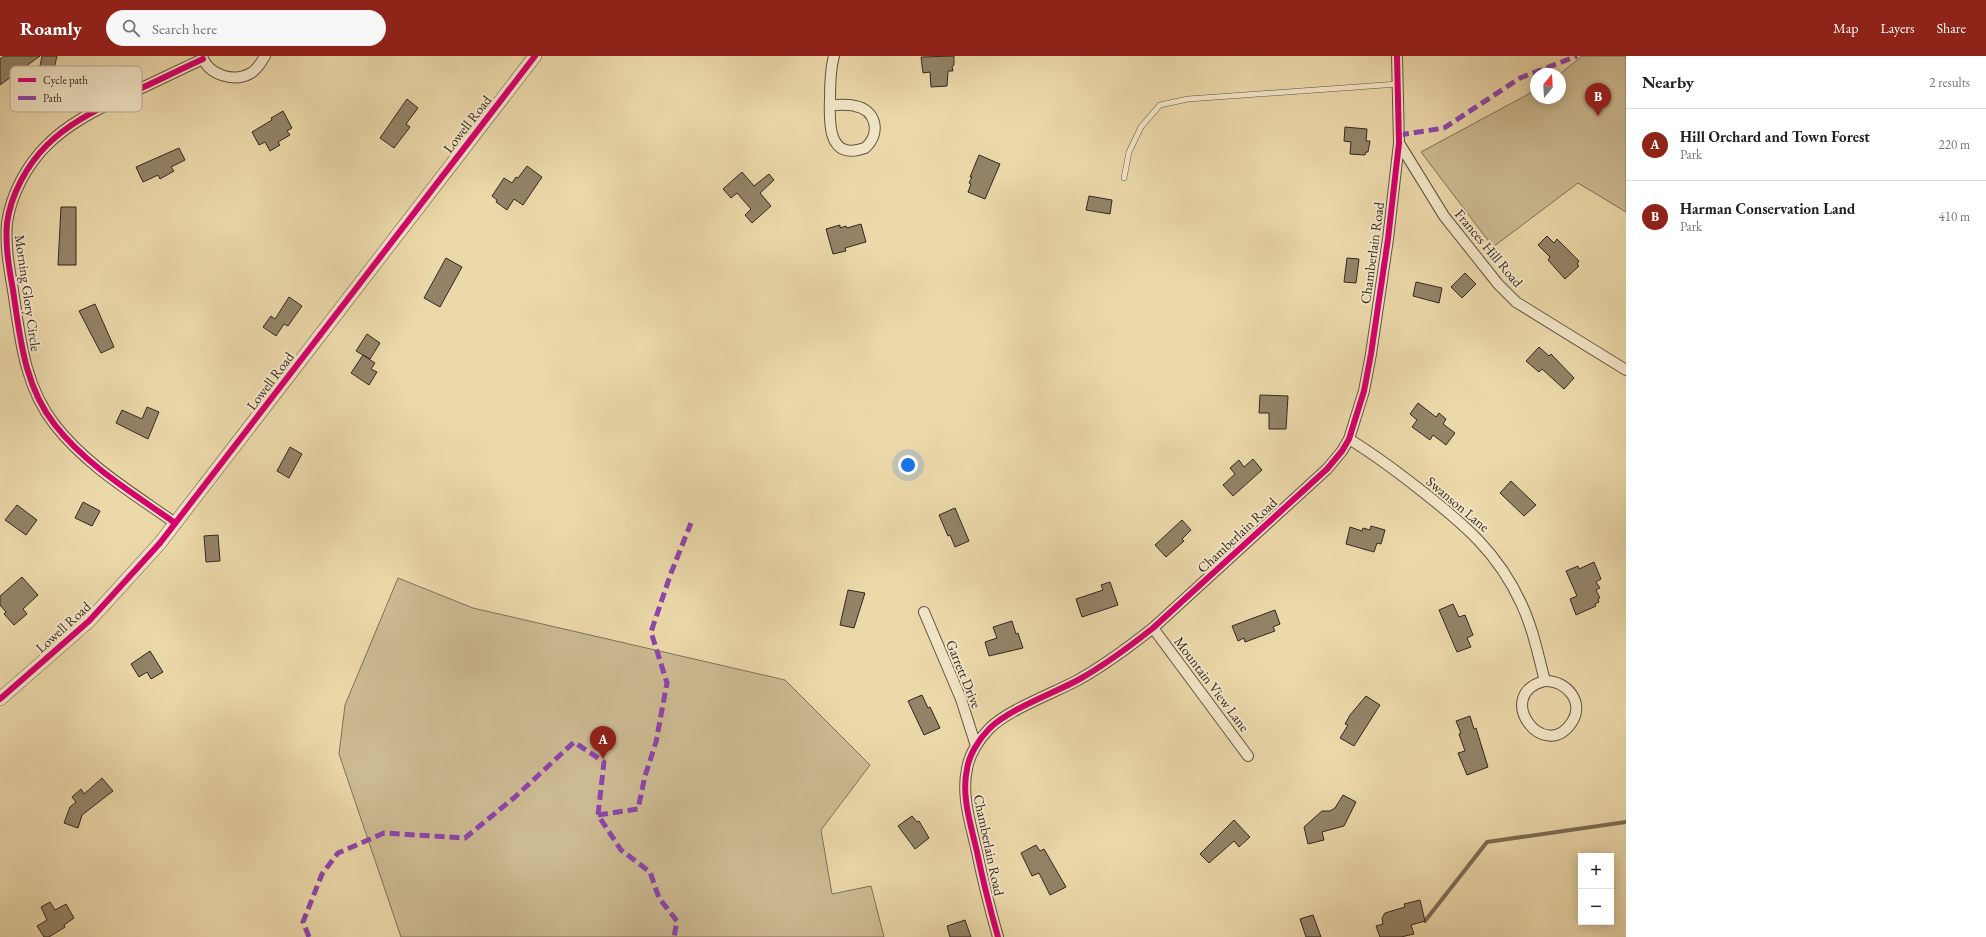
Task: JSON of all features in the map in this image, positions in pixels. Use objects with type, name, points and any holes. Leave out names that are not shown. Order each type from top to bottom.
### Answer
[{"type":"street","name":"Morning Glory Circle","points":[[142,88],[202,58],[209,68],[219,74],[230,78],[241,77],[251,73],[260,65],[265,56]]},
{"type":"street","name":"Lowell Road","points":[[0,699],[88,621],[145,560],[535,56]]},
{"type":"street","points":[[830,105],[854,105],[870,113],[876,129],[873,139],[866,148],[849,150],[834,143],[829,126],[831,70],[834,56]]},
{"type":"street","name":"Chamberlain Road","points":[[998,937],[989,907],[968,813],[965,787],[967,767],[976,746],[989,729],[1004,718],[1078,680],[1123,652],[1153,628],[1327,469],[1342,451],[1348,439],[1364,391],[1388,239],[1399,143],[1397,56]]},
{"type":"street","name":"Morning Glory Circle","points":[[93,112],[64,129],[33,161],[20,182],[13,201],[7,223],[7,253],[22,348],[27,370],[44,410],[72,445],[90,462],[175,523]]},
{"type":"street","name":"Frances Hill Road","points":[[1399,143],[1444,216],[1498,284],[1516,302],[1626,370]]},
{"type":"street","name":"Swanson Lane","points":[[1348,439],[1390,466],[1463,524],[1492,555],[1504,570],[1522,604],[1533,632],[1545,681]]},
{"type":"street","name":"Garrett Drive","points":[[924,612],[961,699],[976,746]]},
{"type":"street","name":"Mountain View Lane","points":[[1153,628],[1248,756]]},
{"type":"street","points":[[1545,681],[1555,682],[1565,686],[1572,694],[1576,704],[1575,714],[1571,724],[1563,731],[1553,734],[1543,734],[1533,730],[1526,722],[1522,712],[1523,702],[1527,692],[1535,685],[1545,681]]},
{"type":"lane","points":[[1124,178],[1129,152],[1141,127],[1160,105],[1188,99],[1398,84]]},
{"type":"shaded area","points":[[1582,56],[1626,56],[1626,212],[1578,183],[1493,247],[1421,152],[1530,93],[1530,104],[1566,104],[1566,69]]},
{"type":"shaded area","points":[[398,578],[473,608],[785,680],[870,765],[821,830],[832,894],[871,886],[884,937],[401,937],[339,754],[345,705]]},
{"type":"building","points":[[4,56],[40,56],[26,66],[10,66],[10,78],[0,85],[0,59]]},
{"type":"building","points":[[42,56],[57,56],[55,66],[40,66]]},
{"type":"building","points":[[954,56],[954,65],[952,66],[953,71],[948,71],[947,86],[931,87],[930,72],[923,73],[921,57]]},
{"type":"building","points":[[407,99],[418,108],[406,124],[410,127],[394,148],[380,138]]},
{"type":"building","points":[[283,111],[292,128],[287,131],[290,135],[278,142],[280,145],[270,151],[265,142],[259,145],[252,132],[272,120],[271,118]]},
{"type":"building","points":[[1345,127],[1367,129],[1366,141],[1370,141],[1368,152],[1366,152],[1365,155],[1350,154],[1351,142],[1344,141]]},
{"type":"building","points":[[179,148],[185,160],[171,167],[174,171],[160,179],[158,175],[143,182],[136,167]]},
{"type":"building","points":[[979,155],[1000,164],[985,199],[968,192],[971,184],[969,183],[972,177],[970,177]]},
{"type":"building","points":[[527,166],[542,177],[523,205],[514,199],[507,210],[496,202],[497,200],[492,196],[504,178],[512,183]]},
{"type":"building","points":[[742,172],[754,186],[769,174],[774,180],[760,193],[771,206],[752,223],[745,215],[751,209],[737,193],[731,198],[723,189]]},
{"type":"building","points":[[1089,196],[1112,200],[1110,214],[1086,210]]},
{"type":"building","points":[[61,207],[76,207],[76,265],[58,265]]},
{"type":"building","points":[[861,224],[866,242],[845,248],[846,251],[833,254],[826,229],[840,225],[840,228],[846,226],[847,228]]},
{"type":"building","points":[[1547,236],[1554,243],[1557,239],[1579,261],[1577,264],[1579,266],[1565,279],[1548,260],[1550,257],[1538,245]]},
{"type":"building","points":[[446,258],[462,267],[440,307],[424,298]]},
{"type":"building","points":[[1347,258],[1359,259],[1356,283],[1344,282]]},
{"type":"building","points":[[1465,273],[1476,284],[1462,298],[1451,287]]},
{"type":"building","points":[[1416,282],[1442,288],[1439,303],[1413,296]]},
{"type":"building","points":[[289,297],[302,306],[288,326],[284,324],[276,336],[263,327],[271,316],[275,319]]},
{"type":"building","points":[[95,304],[114,347],[101,353],[79,311]]},
{"type":"building","points":[[367,334],[380,343],[370,359],[356,351]]},
{"type":"building","points":[[1539,347],[1549,356],[1551,354],[1574,378],[1564,389],[1542,369],[1539,372],[1526,361]]},
{"type":"building","points":[[363,355],[375,363],[371,369],[377,372],[369,385],[351,373]]},
{"type":"building","points":[[1260,395],[1288,396],[1286,429],[1269,429],[1269,413],[1259,413]]},
{"type":"building","points":[[1418,403],[1436,417],[1439,413],[1446,419],[1443,424],[1455,433],[1446,445],[1433,435],[1430,440],[1412,427],[1417,420],[1410,414]]},
{"type":"building","points":[[147,407],[159,412],[148,439],[116,423],[122,410],[142,419]]},
{"type":"building","points":[[290,447],[302,454],[289,478],[277,471]]},
{"type":"building","points":[[1253,459],[1262,470],[1233,496],[1223,485],[1235,474],[1230,468],[1239,460],[1244,467]]},
{"type":"building","points":[[1511,481],[1536,505],[1524,516],[1500,493]]},
{"type":"building","points":[[83,502],[100,511],[92,526],[75,518]]},
{"type":"building","points":[[17,505],[37,520],[26,535],[5,520]]},
{"type":"building","points":[[955,508],[969,541],[955,547],[950,535],[948,536],[939,515]]},
{"type":"building","points":[[1182,520],[1191,530],[1182,539],[1184,541],[1166,557],[1155,545]]},
{"type":"building","points":[[1371,526],[1385,530],[1381,544],[1377,543],[1374,552],[1346,544],[1350,527],[1362,531],[1363,528],[1370,530]]},
{"type":"building","points":[[218,535],[220,561],[206,562],[204,536]]},
{"type":"building","points":[[1594,562],[1601,579],[1596,582],[1600,588],[1596,590],[1600,598],[1598,599],[1599,602],[1595,604],[1596,606],[1576,615],[1570,599],[1577,596],[1566,571],[1578,566],[1579,569]]},
{"type":"building","points":[[22,577],[38,595],[23,609],[27,614],[14,625],[4,614],[6,612],[0,605],[0,596]]},
{"type":"building","points":[[1110,582],[1118,605],[1082,617],[1076,599],[1103,590],[1101,585]]},
{"type":"building","points":[[848,590],[865,593],[854,628],[840,625]]},
{"type":"building","points":[[1453,604],[1459,617],[1465,615],[1473,635],[1467,638],[1471,647],[1457,652],[1439,610]]},
{"type":"building","points":[[1275,610],[1280,624],[1273,627],[1275,631],[1245,642],[1244,638],[1238,641],[1232,626]]},
{"type":"building","points":[[1012,621],[1016,634],[1018,633],[1023,648],[989,656],[985,642],[997,638],[993,627]]},
{"type":"building","points":[[150,651],[163,672],[151,679],[147,672],[139,677],[131,664]]},
{"type":"building","points":[[922,695],[928,708],[930,707],[940,728],[924,735],[908,701]]},
{"type":"building","points":[[1366,696],[1380,705],[1354,746],[1340,738],[1348,725],[1345,724],[1350,715]]},
{"type":"building","points":[[1470,716],[1474,729],[1476,728],[1488,767],[1467,775],[1458,753],[1465,751],[1459,734],[1461,733],[1456,721]]},
{"type":"building","points":[[102,778],[113,791],[82,815],[78,828],[64,823],[70,807],[76,802],[72,797],[81,789],[84,794]]},
{"type":"building","points":[[1343,795],[1356,802],[1344,826],[1322,832],[1324,840],[1308,844],[1304,827],[1322,811],[1330,811],[1335,808]]},
{"type":"building","points":[[912,816],[917,822],[919,821],[929,838],[915,849],[898,826]]},
{"type":"building","points":[[1234,820],[1250,837],[1239,847],[1234,841],[1209,863],[1200,854]]},
{"type":"building","points":[[1036,845],[1040,851],[1044,849],[1066,887],[1050,895],[1039,873],[1032,876],[1021,853]]},
{"type":"building","points":[[1420,900],[1425,921],[1411,925],[1414,934],[1401,937],[1380,937],[1376,926],[1383,924],[1382,918],[1385,913],[1405,907],[1404,904]]},
{"type":"building","points":[[50,902],[55,910],[66,904],[74,918],[64,925],[65,927],[49,937],[44,937],[37,926],[47,920],[41,907]]},
{"type":"building","points":[[1313,915],[1321,937],[1306,937],[1300,919]]},
{"type":"building","points":[[965,920],[971,937],[950,937],[947,926]]},
{"type":"waterway","points":[[1425,921],[1487,842],[1626,822]]},
{"type":"marked path","points":[[1399,135],[1444,128],[1520,78],[1577,56]]},
{"type":"marked path","points":[[598,815],[638,809],[645,776],[656,742],[667,683],[651,632],[671,573],[691,523]]},
{"type":"marked path","points":[[309,937],[303,922],[322,874],[338,853],[384,833],[465,838],[515,797],[574,742],[604,762],[598,815],[621,850],[650,872],[659,898],[677,921],[674,937]]},
{"type":"cycle path","points":[[0,699],[89,621],[160,543],[535,56]]},
{"type":"cycle path","points":[[998,937],[984,884],[966,800],[965,779],[968,764],[978,742],[989,729],[1007,715],[1078,680],[1117,656],[1153,628],[1327,469],[1342,451],[1349,439],[1364,391],[1388,239],[1399,143],[1397,56]]},
{"type":"cycle path","points":[[142,88],[203,59]]},
{"type":"cycle path","points":[[94,112],[76,122],[56,136],[47,145],[27,171],[12,201],[7,223],[8,256],[21,343],[30,378],[36,394],[55,425],[81,453],[96,466],[127,490],[175,523]]},
{"type":"place","name":"Harman Conservation Land","points":[[1598,116]]},
{"type":"place","name":"Hill Orchard and Town Forest","points":[[603,759]]}]
